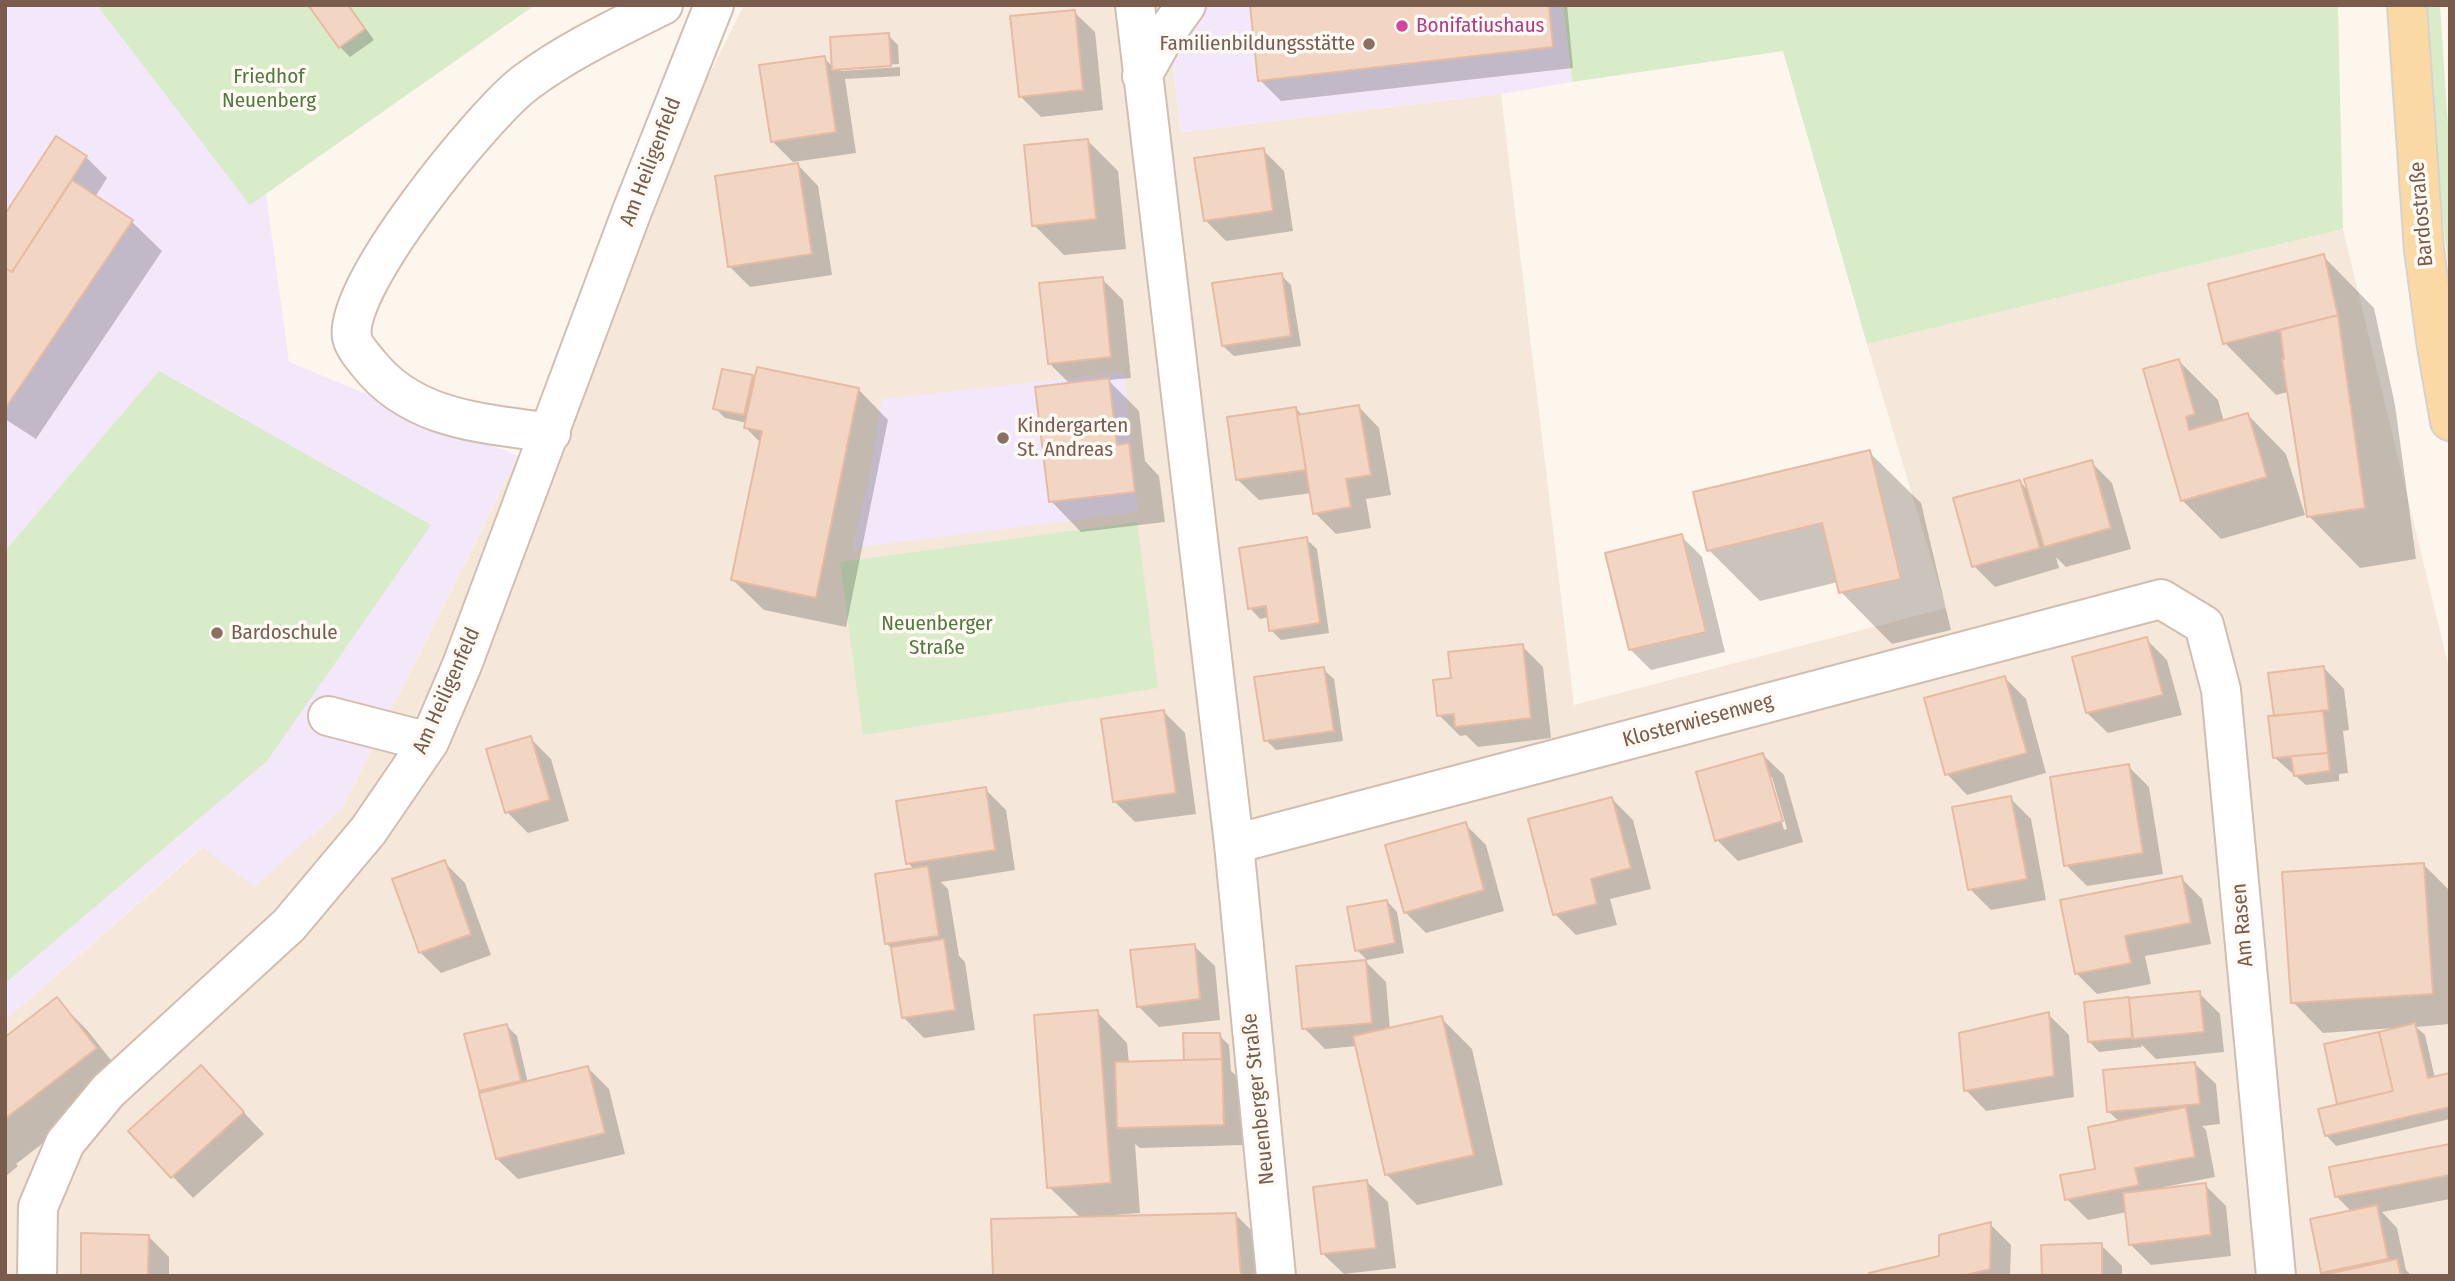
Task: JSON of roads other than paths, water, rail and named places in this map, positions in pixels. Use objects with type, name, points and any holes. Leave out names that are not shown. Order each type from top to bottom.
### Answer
[{"type":"main road","name":"Bardostraße","points":[[2407,5],[2424,250],[2450,421]]},
{"type":"street","points":[[551,433],[466,421],[422,407],[379,376],[366,361],[352,338],[353,317],[393,239],[477,129],[522,85],[564,55],[663,5]]},
{"type":"street","name":"Am Heiligenfeld","points":[[37,1276],[38,1206],[65,1143],[108,1091],[289,925],[368,831],[429,742],[462,665],[632,211],[713,5]]},
{"type":"street","name":"Neuenberger Straße","points":[[1135,5],[1234,844],[1276,1276]]},
{"type":"street","points":[[1142,76],[1166,33],[1186,5]]},
{"type":"street","name":"Klosterwiesenweg","points":[[1234,844],[2161,599]]},
{"type":"street","name":"Am Rasen","points":[[2161,599],[2204,625],[2221,690],[2276,1276]]},
{"type":"street","points":[[328,716],[429,742]]},
{"type":"place","name":"Bonifatiushaus","points":[[1402,26]]},
{"type":"place","name":"Familienbildungsstätte","points":[[1369,44]]},
{"type":"place","name":"Kindergarten St. Andreas","points":[[1003,438]]},
{"type":"place","name":"Bardoschule","points":[[217,633]]},
{"type":"park label","name":"Friedhof Neuenberg","points":[[269,89]]}]
